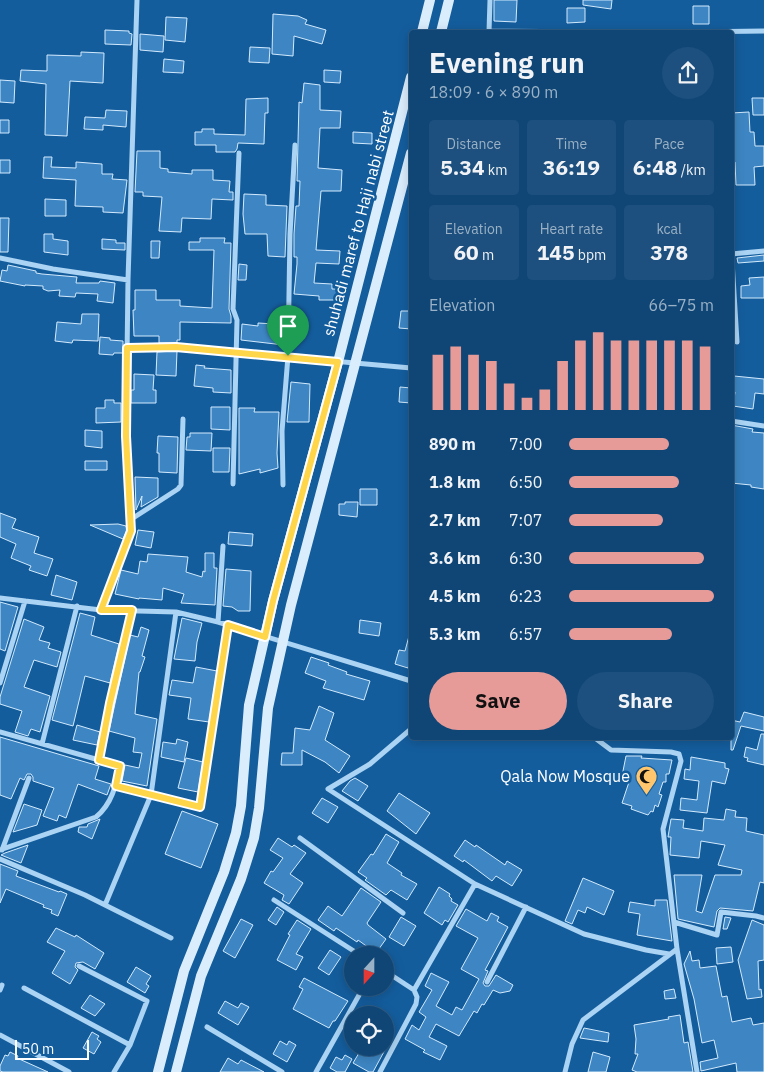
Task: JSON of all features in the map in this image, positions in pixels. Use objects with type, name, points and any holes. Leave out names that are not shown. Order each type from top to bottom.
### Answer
[{"type":"main road","points":[[422,30],[430,0]]},
{"type":"main road","points":[[442,30],[449,0]]},
{"type":"main road","name":"shuhadi maref to Haji nabi street","points":[[158,1072],[184,971],[224,872],[236,833],[241,806],[249,705],[273,601],[338,362],[409,85]]},
{"type":"main road","points":[[176,1072],[201,976],[241,879],[254,838],[259,808],[268,708],[282,642],[409,161]]},
{"type":"street","points":[[101,610],[131,531],[126,436],[128,280],[137,0]]},
{"type":"street","points":[[489,30],[490,0]]},
{"type":"street","points":[[734,32],[764,31]]},
{"type":"street","points":[[283,485],[282,431],[288,356],[290,234],[295,145]]},
{"type":"street","points":[[233,484],[236,352],[234,309],[239,153]]},
{"type":"street","points":[[734,254],[764,251]]},
{"type":"street","points":[[0,258],[54,269],[128,280]]},
{"type":"street","points":[[734,289],[737,342]]},
{"type":"street","points":[[127,348],[176,347],[409,368]]},
{"type":"street","points":[[130,520],[178,489],[181,485],[183,419]]},
{"type":"street","points":[[734,421],[764,426]]},
{"type":"street","points":[[218,622],[223,546]]},
{"type":"street","points":[[0,598],[101,610],[176,612],[218,622],[409,680]]},
{"type":"street","points":[[0,683],[25,601]]},
{"type":"street","points":[[42,744],[77,606]]},
{"type":"street","points":[[99,760],[110,703],[132,610]]},
{"type":"street","points":[[105,905],[151,795],[176,612]]},
{"type":"street","points":[[116,786],[200,807],[228,625]]},
{"type":"street","points":[[409,731],[370,764],[328,789],[475,884],[584,934],[646,950],[670,954]]},
{"type":"street","points":[[0,732],[120,766],[116,786],[104,810],[96,817],[1,850]]},
{"type":"street","points":[[598,740],[611,750],[671,752],[679,754],[681,761],[663,829],[676,949],[697,1072]]},
{"type":"street","points":[[1,850],[29,778]]},
{"type":"street","points":[[300,838],[403,912]]},
{"type":"street","points":[[0,859],[85,895],[171,938]]},
{"type":"street","points":[[414,990],[475,884]]},
{"type":"street","points":[[274,900],[346,946]]},
{"type":"street","points":[[487,982],[526,907]]},
{"type":"street","points":[[674,922],[717,935],[721,912],[764,918]]},
{"type":"street","points":[[565,1072],[572,1044],[583,1020],[676,949]]},
{"type":"street","points":[[79,966],[147,1001],[130,1045],[114,1072]]},
{"type":"street","points":[[380,1072],[416,1004],[417,997],[414,990],[394,977]]},
{"type":"street","points":[[24,988],[130,1045]]},
{"type":"street","points":[[316,1072],[359,996]]},
{"type":"street","points":[[207,1027],[282,1072]]},
{"type":"street","points":[[0,1035],[69,1072]]},
{"type":"building","points":[[494,0],[517,0],[516,22],[494,21]]},
{"type":"building","points":[[583,0],[612,0],[611,9],[583,5]]},
{"type":"building","points":[[693,6],[709,6],[709,24],[693,24]]},
{"type":"building","points":[[567,8],[585,8],[585,22],[567,23]]},
{"type":"building","points":[[273,14],[298,16],[307,20],[305,24],[326,30],[322,44],[294,36],[293,56],[272,54]]},
{"type":"building","points":[[166,17],[187,18],[185,42],[165,40]]},
{"type":"building","points":[[105,30],[129,31],[132,34],[131,45],[105,44]]},
{"type":"building","points":[[140,34],[164,36],[163,52],[140,50]]},
{"type":"building","points":[[250,47],[270,48],[269,63],[249,62]]},
{"type":"building","points":[[81,52],[104,53],[103,83],[70,81],[67,136],[45,135],[46,84],[20,81],[21,70],[47,71],[47,55],[81,56]]},
{"type":"building","points":[[164,59],[184,61],[183,73],[163,72]]},
{"type":"building","points":[[324,70],[341,71],[340,83],[324,82]]},
{"type":"building","points":[[0,80],[15,81],[14,103],[0,102]]},
{"type":"building","points":[[304,83],[320,85],[320,110],[341,111],[340,128],[320,128],[318,168],[342,170],[341,191],[321,191],[316,250],[340,251],[339,264],[316,263],[314,283],[332,284],[332,289],[337,289],[337,300],[319,300],[319,296],[294,294],[297,257],[294,257],[294,234],[296,206],[299,206],[300,181],[297,181],[299,102],[302,103]]},
{"type":"building","points":[[268,98],[268,113],[265,113],[264,144],[238,143],[235,152],[216,152],[216,145],[195,145],[195,132],[202,132],[202,129],[214,129],[214,134],[245,135],[246,99]]},
{"type":"building","points":[[752,98],[764,98],[764,115],[753,115]]},
{"type":"building","points":[[106,110],[127,111],[126,127],[103,125],[103,130],[84,129],[85,117],[105,118]]},
{"type":"building","points":[[749,112],[750,132],[754,132],[755,146],[764,146],[764,166],[754,167],[755,185],[736,185],[734,113]]},
{"type":"building","points":[[0,120],[9,120],[9,133],[0,133]]},
{"type":"building","points":[[353,132],[372,133],[372,144],[353,143]]},
{"type":"building","points":[[137,151],[160,151],[160,168],[168,169],[168,172],[192,174],[192,170],[213,170],[213,180],[230,181],[229,192],[233,192],[233,200],[212,199],[211,219],[182,218],[181,232],[159,231],[162,197],[143,196],[143,192],[135,192]]},
{"type":"building","points":[[44,157],[52,157],[51,167],[76,168],[76,162],[102,164],[102,174],[113,174],[112,179],[127,180],[123,213],[103,212],[103,207],[75,206],[76,180],[43,178]]},
{"type":"building","points":[[0,160],[10,160],[10,173],[0,173]]},
{"type":"building","points":[[244,194],[266,195],[266,205],[287,206],[285,257],[268,256],[267,234],[245,234]]},
{"type":"building","points":[[45,199],[66,200],[66,216],[45,216]]},
{"type":"building","points":[[0,218],[9,218],[8,252],[0,252]]},
{"type":"building","points":[[44,234],[53,234],[53,239],[68,241],[68,255],[44,252]]},
{"type":"building","points":[[200,238],[225,238],[224,243],[231,243],[229,309],[231,323],[180,322],[180,340],[177,340],[177,343],[159,343],[159,336],[134,336],[133,310],[135,310],[135,290],[156,290],[156,300],[180,300],[180,306],[212,308],[214,250],[189,250],[189,242],[200,242]]},
{"type":"building","points":[[102,239],[116,240],[116,243],[125,243],[125,250],[102,249]]},
{"type":"building","points":[[151,241],[160,241],[159,258],[151,258]]},
{"type":"building","points":[[764,255],[764,261],[738,263],[737,258]]},
{"type":"building","points":[[239,264],[247,265],[246,280],[238,280]]},
{"type":"building","points":[[8,265],[36,271],[36,273],[77,277],[76,283],[99,283],[100,281],[115,283],[113,303],[97,301],[98,294],[76,293],[75,297],[59,296],[60,290],[48,291],[43,289],[43,286],[25,286],[0,281],[2,270],[7,271]]},
{"type":"building","points":[[764,277],[764,298],[741,298],[741,286],[750,285],[749,278]]},
{"type":"building","points":[[401,311],[409,311],[409,329],[399,328]]},
{"type":"building","points":[[82,314],[99,314],[98,341],[73,340],[72,343],[55,341],[57,322],[81,324]]},
{"type":"building","points":[[258,323],[275,324],[274,327],[284,327],[284,345],[241,340],[242,324],[258,326]]},
{"type":"building","points":[[100,337],[123,341],[123,353],[114,353],[113,355],[99,354]]},
{"type":"building","points":[[177,351],[176,376],[156,375],[157,352]]},
{"type":"building","points":[[196,365],[205,366],[204,368],[231,370],[231,393],[213,392],[213,388],[194,386]]},
{"type":"building","points":[[134,374],[154,375],[153,390],[156,390],[156,403],[131,403],[131,390],[134,390]]},
{"type":"building","points":[[734,376],[764,379],[764,394],[755,393],[753,409],[734,406]]},
{"type":"building","points":[[291,382],[310,384],[309,422],[287,422]]},
{"type":"building","points":[[400,387],[409,388],[409,403],[399,402]]},
{"type":"building","points":[[105,400],[114,400],[114,403],[121,403],[121,422],[96,423],[96,408],[105,408]]},
{"type":"building","points":[[211,407],[230,407],[230,430],[211,429]]},
{"type":"building","points":[[239,408],[255,408],[254,412],[279,412],[278,468],[260,473],[260,469],[239,474]]},
{"type":"building","points":[[734,426],[753,429],[752,432],[764,433],[764,489],[751,487],[751,485],[734,483]]},
{"type":"building","points":[[85,430],[102,431],[102,448],[85,446]]},
{"type":"building","points":[[190,433],[212,433],[211,451],[186,450],[187,437],[190,437]]},
{"type":"building","points":[[158,436],[178,437],[177,473],[159,472]]},
{"type":"building","points":[[213,448],[230,448],[229,472],[213,472]]},
{"type":"building","points":[[85,461],[107,461],[107,470],[85,470]]},
{"type":"building","points":[[135,477],[158,478],[158,497],[141,507],[142,496],[136,510]]},
{"type":"building","points":[[360,489],[377,489],[377,505],[360,505]]},
{"type":"building","points":[[345,502],[358,502],[357,517],[339,515],[339,504],[345,504]]},
{"type":"building","points":[[0,513],[16,519],[12,528],[39,537],[34,553],[53,559],[47,576],[29,570],[31,566],[11,558],[16,544],[0,537]]},
{"type":"building","points":[[118,524],[126,526],[127,530],[123,539],[90,525]]},
{"type":"building","points":[[138,530],[154,532],[151,548],[135,545]]},
{"type":"building","points":[[229,532],[253,534],[252,546],[228,544]]},
{"type":"building","points":[[205,553],[214,553],[214,568],[217,568],[215,605],[181,603],[184,594],[163,588],[162,600],[139,599],[115,594],[121,570],[138,574],[140,561],[147,562],[148,554],[188,557],[186,572],[202,577],[203,571],[205,572]]},
{"type":"building","points":[[226,569],[251,571],[250,611],[238,611],[232,607],[223,606]]},
{"type":"building","points":[[56,575],[77,582],[72,600],[51,595]]},
{"type":"building","points":[[0,602],[18,607],[5,651],[0,649]]},
{"type":"building","points":[[80,613],[95,617],[91,635],[119,644],[110,683],[85,676],[73,726],[52,720]]},
{"type":"building","points":[[182,618],[202,623],[195,661],[174,659]]},
{"type":"building","points":[[24,619],[44,627],[39,640],[50,643],[48,648],[61,652],[57,667],[34,660],[24,687],[50,696],[40,732],[31,729],[28,736],[15,732],[22,711],[0,704],[0,697]]},
{"type":"building","points":[[360,620],[381,623],[379,636],[359,633]]},
{"type":"building","points":[[141,627],[149,630],[142,656],[145,657],[139,672],[135,714],[157,719],[147,786],[122,781],[125,765],[139,768],[142,753],[133,752],[135,738],[109,731],[130,635],[138,637]]},
{"type":"building","points":[[409,636],[408,668],[395,664],[399,650],[405,651]]},
{"type":"building","points":[[311,657],[329,663],[328,665],[347,672],[346,674],[370,681],[364,700],[323,688],[326,681],[305,673]]},
{"type":"building","points":[[196,667],[217,671],[209,722],[188,719],[191,698],[169,695],[172,680],[193,683]]},
{"type":"building","points":[[319,706],[334,713],[325,740],[350,756],[339,773],[325,762],[302,750],[302,765],[281,765],[282,753],[293,753],[295,728],[310,730]]},
{"type":"building","points":[[744,712],[764,717],[764,731],[741,726],[733,750],[731,750],[731,740],[734,740],[734,721],[740,722]]},
{"type":"building","points":[[77,725],[100,732],[97,745],[73,740]]},
{"type":"building","points":[[761,734],[764,734],[764,765],[747,761],[748,758],[744,757],[746,747],[757,750]]},
{"type":"building","points":[[0,737],[99,766],[95,779],[111,784],[107,795],[78,784],[66,818],[59,815],[57,821],[43,816],[54,788],[33,781],[31,774],[27,774],[24,780],[20,778],[11,799],[0,795]]},
{"type":"building","points":[[177,739],[188,742],[184,762],[161,757],[163,742],[176,744]]},
{"type":"building","points":[[626,756],[672,760],[669,774],[666,774],[666,782],[663,782],[659,794],[662,795],[658,807],[655,805],[653,812],[651,811],[648,815],[631,809],[632,806],[622,803],[629,782],[622,776]]},
{"type":"building","points":[[691,757],[725,763],[725,768],[729,769],[725,784],[712,781],[707,813],[680,810],[681,798],[697,800],[699,781],[684,779],[685,769],[690,770]]},
{"type":"building","points":[[186,758],[203,762],[198,792],[178,788]]},
{"type":"building","points":[[355,778],[368,786],[358,801],[342,791]]},
{"type":"building","points":[[399,793],[430,813],[416,834],[387,811]]},
{"type":"building","points":[[322,798],[338,807],[328,823],[312,813]]},
{"type":"building","points":[[24,804],[42,810],[37,825],[13,832]]},
{"type":"building","points":[[726,809],[736,811],[735,817],[747,818],[746,831],[764,835],[764,883],[760,882],[753,911],[720,908],[717,911],[714,927],[678,919],[674,875],[702,875],[696,911],[702,913],[715,875],[741,875],[742,870],[718,865],[725,845],[701,841],[699,858],[670,855],[671,837],[668,837],[671,819],[684,820],[683,828],[703,831],[704,818],[724,820]]},
{"type":"building","points":[[182,811],[218,824],[201,868],[165,854]]},
{"type":"building","points":[[100,819],[92,839],[78,832],[79,827],[87,827],[88,824]]},
{"type":"building","points":[[386,834],[399,842],[387,863],[402,873],[401,875],[417,884],[407,900],[391,890],[386,895],[365,880],[367,878],[358,872],[371,854],[373,855]]},
{"type":"building","points":[[278,838],[306,853],[290,874],[303,883],[289,904],[282,900],[284,895],[264,883],[271,871],[273,872],[283,858],[270,850]]},
{"type":"building","points":[[465,840],[475,847],[476,845],[505,865],[507,861],[522,870],[512,886],[496,876],[492,881],[464,860],[463,862],[454,856]]},
{"type":"building","points":[[28,845],[21,863],[1,855],[5,853]]},
{"type":"building","points":[[0,864],[18,871],[16,876],[67,894],[58,916],[51,913],[52,910],[43,907],[44,905],[6,889],[0,903]]},
{"type":"building","points":[[583,878],[614,891],[604,915],[587,907],[585,913],[578,910],[572,924],[565,921]]},
{"type":"building","points":[[439,887],[450,894],[451,901],[458,905],[448,922],[445,920],[442,925],[424,913]]},
{"type":"building","points":[[361,888],[381,902],[367,923],[386,939],[381,946],[366,946],[336,928],[334,931],[318,920],[328,906],[342,916]]},
{"type":"building","points":[[655,900],[667,900],[672,941],[637,935],[640,914],[628,912],[630,902],[655,906]]},
{"type":"building","points":[[277,907],[284,912],[276,925],[268,920]]},
{"type":"building","points":[[466,909],[487,921],[491,913],[499,917],[497,921],[508,927],[485,970],[488,971],[483,983],[485,986],[489,986],[496,975],[513,985],[510,991],[500,993],[493,990],[477,1013],[474,1011],[459,1036],[436,1024],[429,1037],[447,1046],[440,1060],[423,1052],[425,1050],[405,1039],[412,1025],[419,1030],[426,1017],[419,1012],[432,990],[425,986],[431,973],[449,982],[436,1006],[452,1015],[456,1007],[462,1010],[479,979],[461,969],[478,938],[456,926]]},
{"type":"building","points":[[401,917],[416,926],[404,946],[389,937]]},
{"type":"building","points":[[725,917],[731,918],[727,929],[723,929]]},
{"type":"building","points":[[241,919],[253,925],[235,958],[223,951]]},
{"type":"building","points":[[297,920],[311,929],[296,954],[303,957],[296,970],[277,960],[290,935],[288,934]]},
{"type":"building","points":[[752,920],[764,925],[764,960],[758,961],[759,990],[761,989],[762,997],[747,999],[738,960]]},
{"type":"building","points":[[56,928],[75,937],[76,935],[104,953],[95,969],[83,962],[76,963],[75,967],[78,970],[70,984],[52,973],[65,951],[47,942]]},
{"type":"building","points":[[731,947],[733,962],[717,964],[716,948]]},
{"type":"building","points":[[330,950],[341,957],[329,975],[318,968]]},
{"type":"building","points":[[690,951],[692,961],[699,960],[700,968],[716,966],[722,997],[727,996],[732,1022],[751,1018],[753,1025],[764,1023],[764,1072],[737,1072],[736,1063],[701,1071],[700,1062],[718,1058],[714,1040],[702,1043],[694,999],[684,964]]},
{"type":"building","points":[[136,967],[151,976],[146,984],[149,986],[145,993],[127,982]]},
{"type":"building","points":[[304,978],[348,1001],[329,1028],[293,1009],[303,989],[299,987]]},
{"type":"building","points":[[674,989],[676,998],[665,999],[664,991]]},
{"type":"building","points":[[90,995],[105,1004],[95,1016],[81,1008]]},
{"type":"building","points":[[225,1001],[238,1008],[241,1003],[249,1007],[238,1025],[218,1013]]},
{"type":"building","points":[[680,1015],[684,1043],[688,1042],[693,1072],[637,1072],[632,1070],[638,1054],[635,1054],[636,1039],[634,1025],[669,1019],[668,1017]]},
{"type":"building","points":[[584,1028],[609,1033],[608,1042],[580,1038]]},
{"type":"building","points":[[92,1032],[99,1036],[97,1039],[101,1042],[94,1054],[83,1048]]},
{"type":"building","points":[[280,1041],[287,1045],[289,1041],[296,1045],[287,1062],[273,1054]]},
{"type":"building","points":[[10,1052],[18,1056],[17,1058],[48,1072],[0,1071],[5,1055],[8,1056]]},
{"type":"building","points":[[593,1052],[610,1057],[606,1072],[588,1072]]},
{"type":"building","points":[[344,1056],[352,1059],[345,1072],[337,1072],[330,1068],[336,1057],[342,1060]]},
{"type":"building","points":[[357,1056],[382,1056],[373,1072],[369,1072],[353,1063]]},
{"type":"building","points":[[228,1058],[238,1064],[241,1060],[264,1072],[220,1072]]},
{"type":"place","name":"Qala Now Mosque","points":[[646,795]]},
{"type":"route","points":[[176,347],[288,356],[338,362],[273,601],[265,637],[228,625],[200,807],[116,786],[120,766],[99,760],[110,703],[132,610],[101,610],[131,531],[126,436],[127,348],[176,347]]}]
